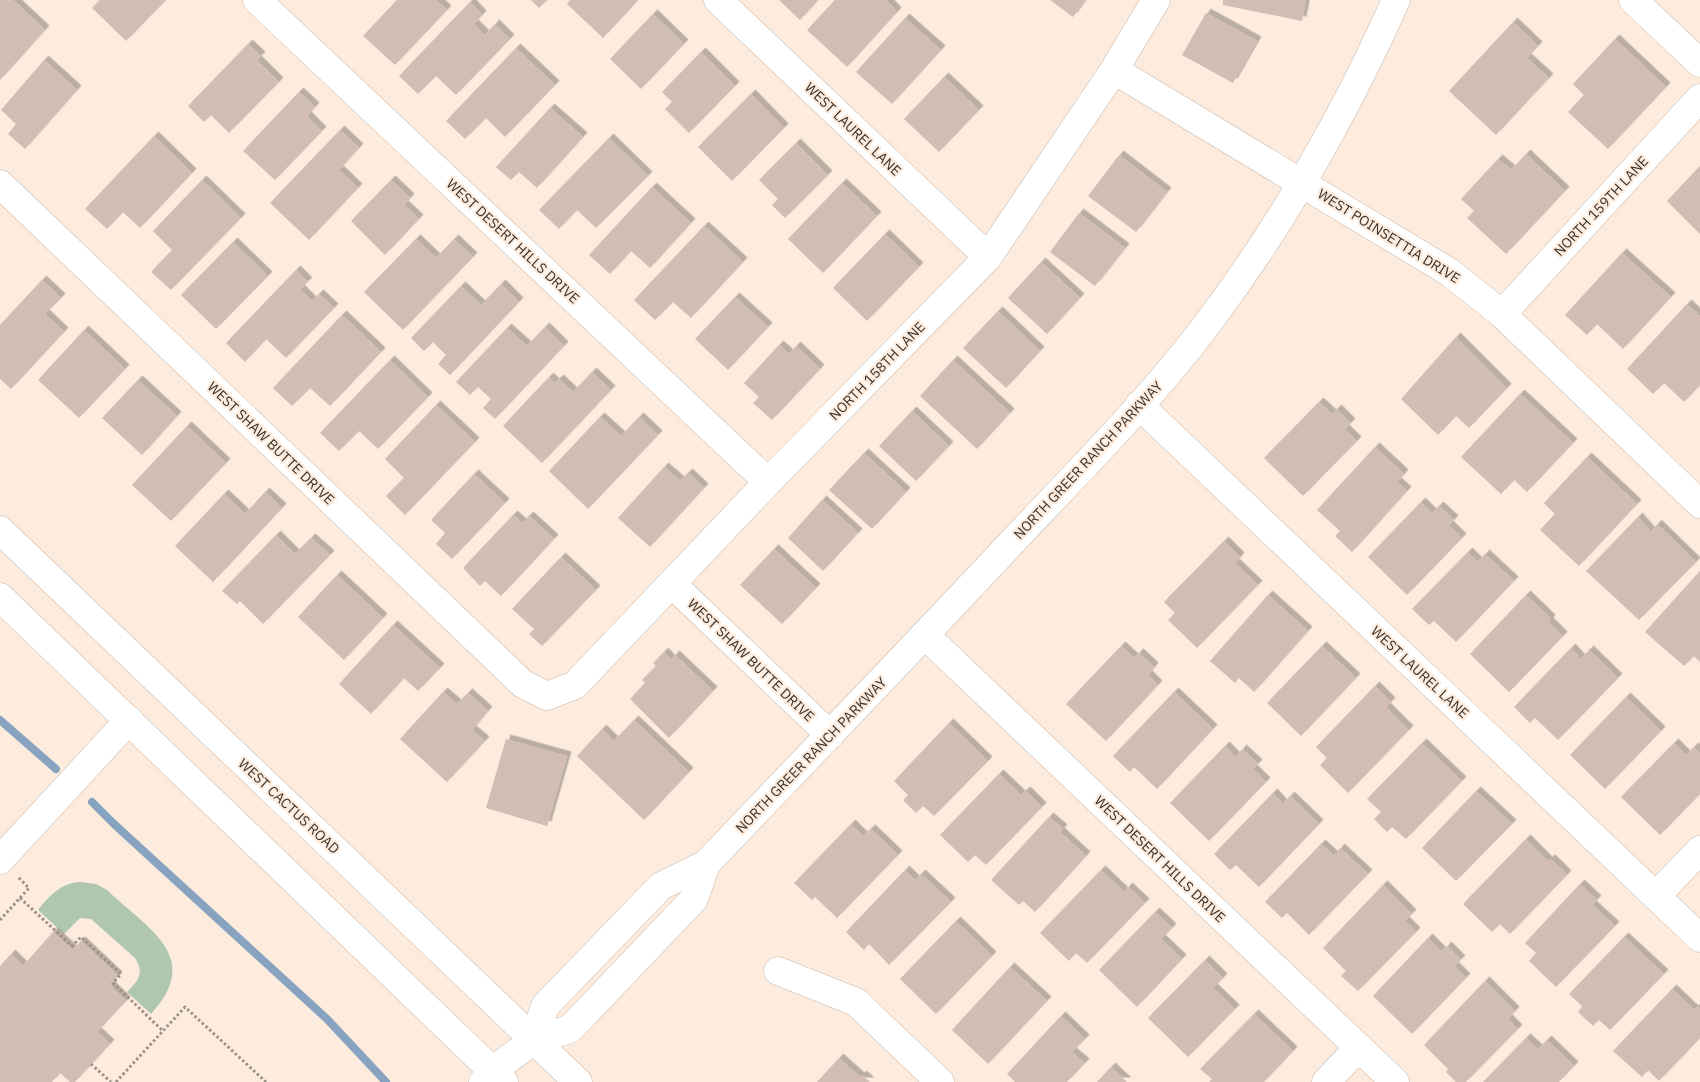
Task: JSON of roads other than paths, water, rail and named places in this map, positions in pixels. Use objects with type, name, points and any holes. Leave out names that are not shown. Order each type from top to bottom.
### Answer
[{"type":"street","name":"WEST DESERT HILLS DRIVE","points":[[257,0],[768,482]]},
{"type":"street","name":"WEST LAUREL LANE","points":[[718,0],[988,258]]},
{"type":"street","name":"NORTH 158TH LANE","points":[[547,696],[575,685],[768,482],[988,258],[1114,70],[1156,0]]},
{"type":"street","name":"NORTH GREER RANCH PARKWAY","points":[[534,1040],[545,1006],[661,886],[706,864],[925,635],[1139,405],[1212,318],[1267,238],[1345,109],[1396,0]]},
{"type":"street","points":[[1633,0],[1700,63]]},
{"type":"street","name":"WEST POINSETTIA DRIVE","points":[[1114,70],[1449,272],[1502,314],[1700,504]]},
{"type":"street","name":"NORTH 159TH LANE","points":[[1502,314],[1700,98]]},
{"type":"street","name":"WEST SHAW BUTTE DRIVE","points":[[0,184],[524,684],[547,696]]},
{"type":"street","name":"WEST LAUREL LANE","points":[[1139,405],[1700,938]]},
{"type":"street","name":"WEST CACTUS ROAD","points":[[0,530],[578,1082]]},
{"type":"street","name":"WEST SHAW BUTTE DRIVE","points":[[672,584],[830,735]]},
{"type":"street","points":[[0,597],[129,720],[493,1079],[534,1040]]},
{"type":"street","name":"WEST DESERT HILLS DRIVE","points":[[925,635],[1395,1082]]},
{"type":"street","points":[[0,860],[129,720]]},
{"type":"street","points":[[1656,896],[1700,850]]},
{"type":"street","points":[[778,972],[856,1002],[940,1082]]},
{"type":"street","points":[[1326,1082],[1359,1047]]},
{"type":"waterway","points":[[0,720],[56,769]]},
{"type":"waterway","points":[[92,802],[327,1019],[386,1082]]}]
